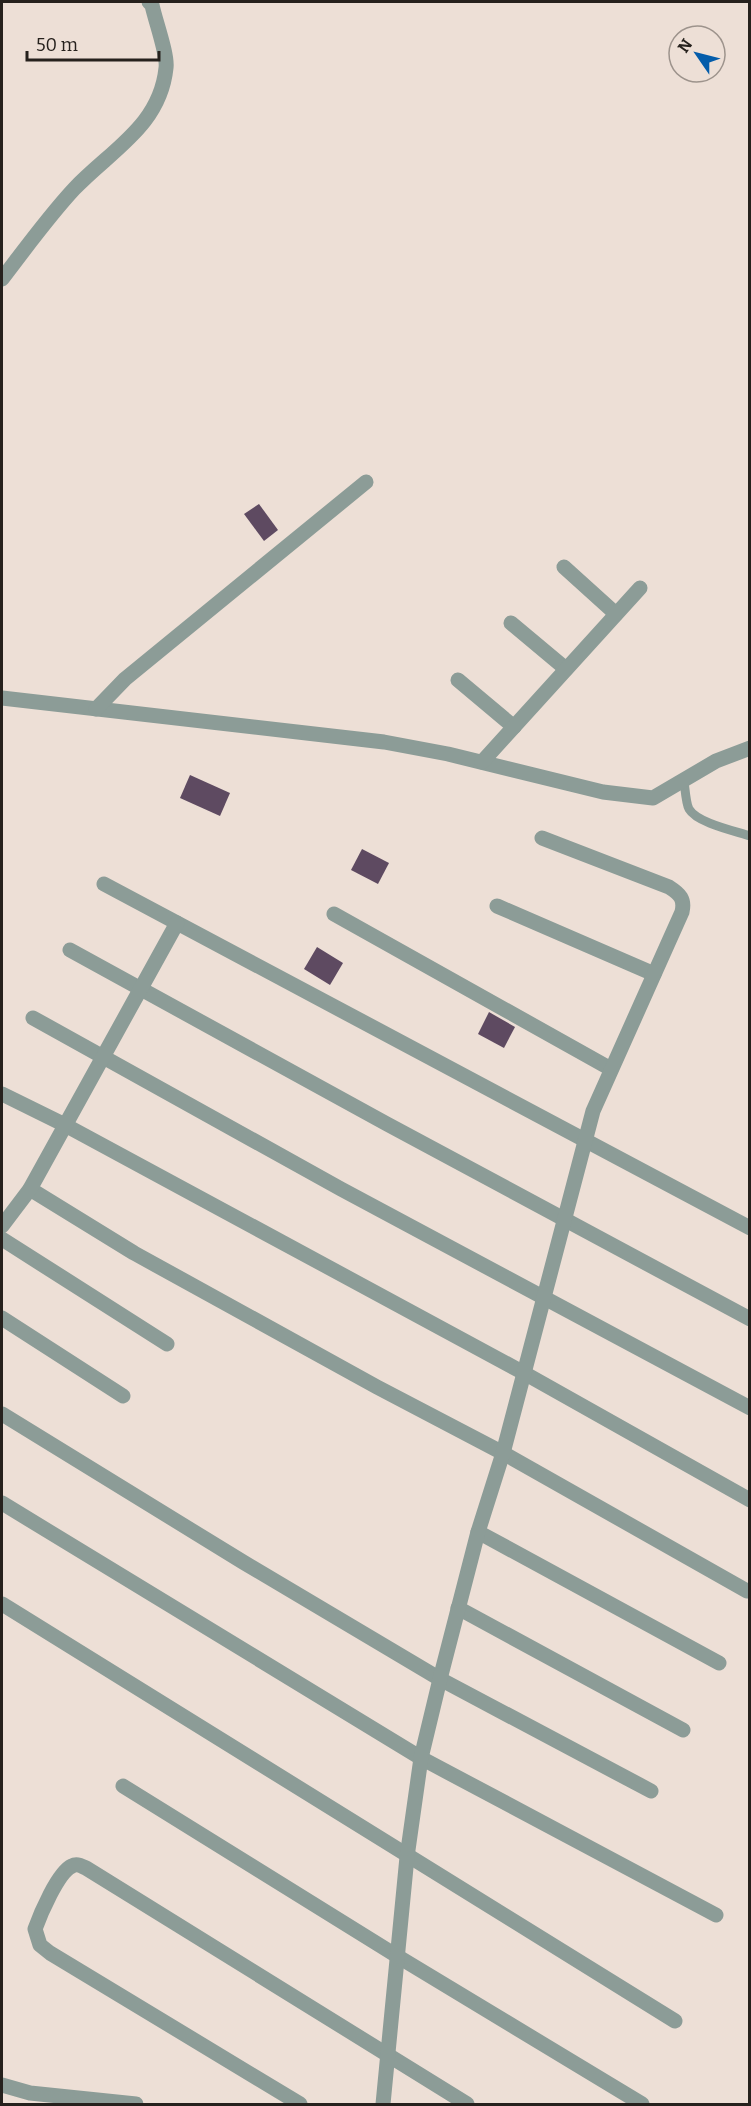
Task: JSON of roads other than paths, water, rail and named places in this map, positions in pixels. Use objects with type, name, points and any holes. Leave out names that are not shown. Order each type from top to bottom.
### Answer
[{"type":"street","points":[[2,279],[73,191],[138,130],[160,99],[167,66],[152,5],[149,2]]},
{"type":"street","points":[[96,709],[125,679],[366,482]]},
{"type":"street","points":[[564,567],[616,614]]},
{"type":"street","points":[[482,762],[640,588]]},
{"type":"street","points":[[511,623],[566,669]]},
{"type":"street","points":[[458,680],[514,727]]},
{"type":"street","points":[[2,698],[384,742],[448,754],[603,792],[652,798],[716,761],[750,748]]},
{"type":"street","points":[[383,2104],[407,1857],[421,1758],[440,1679],[478,1532],[503,1453],[545,1298],[593,1111],[684,903],[680,894],[669,887],[542,838]]},
{"type":"street","points":[[104,884],[750,1228]]},
{"type":"street","points":[[497,906],[654,974]]},
{"type":"street","points":[[334,914],[611,1069]]},
{"type":"street","points":[[2,1226],[30,1189],[177,923]]},
{"type":"street","points":[[70,950],[750,1319]]},
{"type":"street","points":[[33,1018],[341,1190],[750,1408]]},
{"type":"street","points":[[2,1094],[65,1125],[524,1373],[750,1500]]},
{"type":"street","points":[[30,1189],[134,1253],[377,1387],[503,1453],[747,1591]]},
{"type":"street","points":[[2,1239],[166,1344]]},
{"type":"street","points":[[2,1318],[123,1396]]},
{"type":"street","points":[[2,1414],[243,1562],[440,1679],[651,1791]]},
{"type":"street","points":[[2,1503],[421,1758],[716,1915]]},
{"type":"street","points":[[478,1532],[719,1663]]},
{"type":"street","points":[[2,1604],[675,2021]]},
{"type":"street","points":[[458,1608],[683,1730]]},
{"type":"street","points":[[123,1786],[397,1956],[642,2104]]},
{"type":"street","points":[[300,2104],[39,1945],[35,1929],[62,1874],[71,1866],[78,1864],[86,1868],[467,2104]]},
{"type":"street","points":[[2,2085],[30,2093],[136,2104]]},
{"type":"lane","points":[[684,781],[687,805],[697,817],[750,836]]}]
